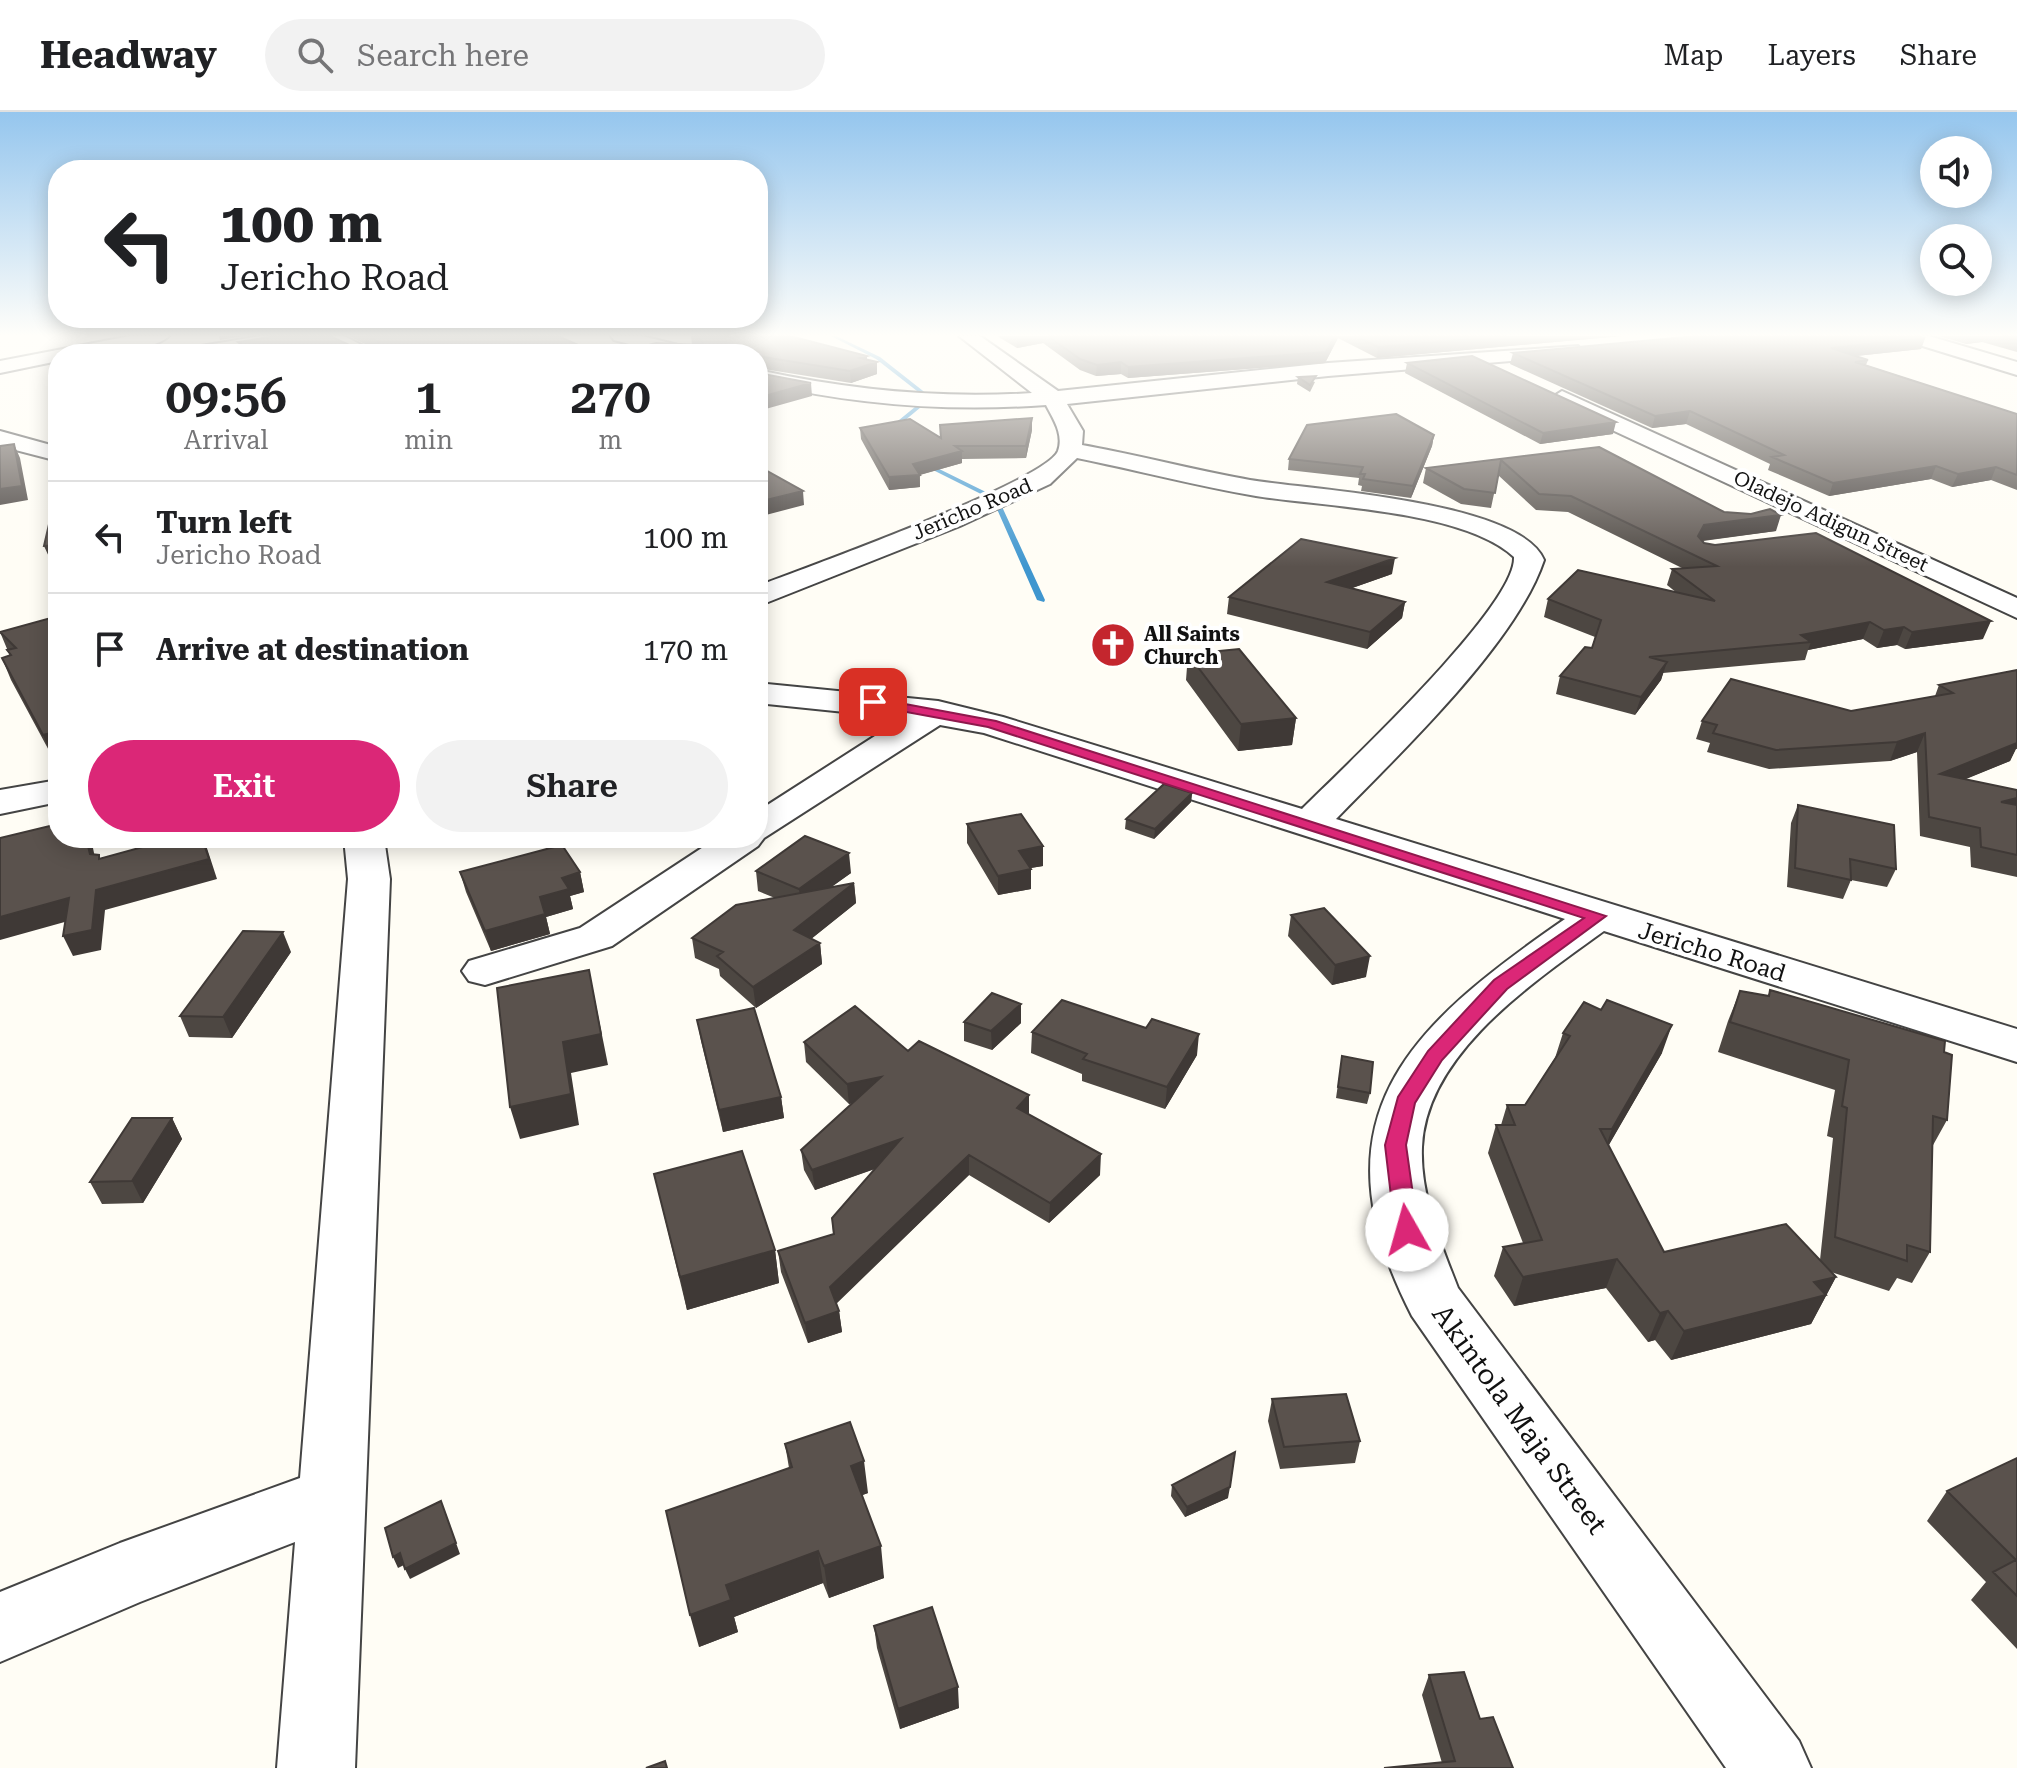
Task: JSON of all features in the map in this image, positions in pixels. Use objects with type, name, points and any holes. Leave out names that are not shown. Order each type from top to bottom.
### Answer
[{"type":"street","points":[[1063,413],[1067,420],[1070,450],[1208,479],[1456,520],[1501,536],[1528,554],[1530,561],[1523,577],[1462,664],[1309,824]]},
{"type":"street","name":"Oladejo Adigun Street","points":[[1595,413],[2017,609]]},
{"type":"street","points":[[0,438],[48,452]]},
{"type":"street","name":"Jericho Road","points":[[768,593],[1041,479],[1054,470],[1070,450]]},
{"type":"street","points":[[1810,538],[1856,532]]},
{"type":"street","name":"Jericho Road","points":[[768,694],[938,711],[991,724],[2017,1046]]},
{"type":"street","points":[[768,822],[938,711]]},
{"type":"street","points":[[0,802],[48,793]]},
{"type":"street","points":[[316,1768],[369,879],[365,848]]},
{"type":"street","points":[[485,971],[596,937],[729,848]]},
{"type":"street","name":"Akintola Maja Street","points":[[1597,916],[1500,984],[1435,1055],[1405,1102],[1396,1145],[1407,1230],[1433,1299],[1772,1768]]},
{"type":"street","points":[[0,1627],[120,1576],[333,1497]]},
{"type":"building","points":[[1505,413],[1597,413],[1616,422],[1543,433]]},
{"type":"building","points":[[1695,413],[2017,414],[2017,475],[1996,467],[1958,474],[1936,466],[1833,483],[1772,457],[1784,455]]},
{"type":"building","points":[[1396,414],[1434,435],[1413,486],[1363,479],[1365,474],[1360,474],[1363,467],[1289,459],[1307,425]]},
{"type":"building","points":[[1032,418],[1026,446],[955,446],[962,451],[913,464],[920,475],[889,477],[860,428],[910,419],[941,438],[940,425]]},
{"type":"building","points":[[14,444],[22,486],[0,489],[0,446]]},
{"type":"building","points":[[1599,447],[1724,512],[1751,514],[1770,509],[1781,515],[1704,525],[1698,536],[1704,543],[1715,545],[1816,533],[1991,621],[1912,632],[1904,627],[1884,630],[1870,622],[1801,635],[1811,642],[1649,657],[1667,662],[1641,697],[1560,676],[1585,647],[1592,648],[1601,620],[1548,599],[1578,570],[1715,601],[1672,569],[1717,566],[1571,496],[1539,494],[1501,460],[1495,493],[1464,489],[1426,468]]},
{"type":"building","points":[[768,472],[803,491],[768,500]]},
{"type":"building","points":[[1301,539],[1395,558],[1327,582],[1405,602],[1370,632],[1229,597]]},
{"type":"building","points":[[48,619],[48,734],[43,735],[2,658],[11,655],[7,650],[16,648],[0,632]]},
{"type":"building","points":[[1239,649],[1296,718],[1241,724],[1188,654]]},
{"type":"building","points":[[2017,670],[2017,743],[1940,774],[2017,790],[2017,798],[2001,802],[2017,805],[2017,855],[1981,847],[1980,828],[1929,817],[1925,733],[1897,742],[1776,750],[1713,733],[1717,725],[1702,721],[1731,679],[1851,711],[1953,693],[1939,685]]},
{"type":"building","points":[[1164,784],[1192,793],[1155,829],[1126,819]]},
{"type":"building","points":[[1798,805],[1894,825],[1896,869],[1850,859],[1851,880],[1795,868]]},
{"type":"building","points":[[1021,814],[1043,846],[1019,851],[1031,869],[998,876],[967,824]]},
{"type":"building","points":[[48,826],[48,848],[88,848],[90,854],[99,855],[99,859],[139,848],[205,848],[209,859],[96,890],[92,930],[63,936],[69,898],[0,917],[0,838]]},
{"type":"building","points":[[805,836],[849,853],[799,889],[756,871]]},
{"type":"building","points":[[551,848],[564,848],[580,872],[562,878],[569,889],[540,897],[545,914],[485,931],[460,872]]},
{"type":"building","points":[[854,883],[794,930],[820,943],[753,987],[717,956],[723,952],[692,938],[736,905]]},
{"type":"building","points":[[1324,908],[1370,956],[1335,965],[1291,915]]},
{"type":"building","points":[[243,931],[283,932],[223,1017],[180,1016]]},
{"type":"building","points":[[589,970],[601,1034],[563,1042],[571,1094],[510,1107],[497,988]]},
{"type":"building","points":[[1770,990],[1945,1041],[1944,1052],[1952,1055],[1947,1120],[1933,1116],[1930,1252],[1907,1245],[1907,1261],[1835,1237],[1847,1108],[1842,1106],[1849,1060],[1730,1022],[1740,991],[1769,996]]},
{"type":"building","points":[[992,993],[1021,1004],[991,1031],[964,1022]]},
{"type":"building","points":[[1062,1000],[1146,1028],[1152,1019],[1199,1034],[1167,1087],[1083,1059],[1087,1054],[1032,1032]]},
{"type":"building","points":[[1607,1000],[1672,1025],[1612,1129],[1600,1129],[1664,1252],[1786,1224],[1836,1277],[1814,1282],[1826,1295],[1684,1331],[1668,1311],[1660,1313],[1617,1259],[1523,1277],[1503,1247],[1542,1240],[1496,1125],[1515,1125],[1507,1105],[1525,1105],[1570,1036],[1563,1033],[1584,1002],[1601,1010]]},
{"type":"building","points":[[855,1006],[908,1051],[919,1041],[1029,1095],[1017,1108],[1101,1154],[1050,1203],[969,1155],[830,1287],[839,1311],[805,1323],[778,1251],[834,1234],[832,1218],[901,1139],[812,1170],[801,1150],[881,1077],[847,1084],[804,1042]]},
{"type":"building","points":[[754,1008],[781,1097],[719,1110],[697,1020]]},
{"type":"building","points":[[1342,1056],[1373,1062],[1370,1093],[1338,1087]]},
{"type":"building","points":[[132,1118],[172,1118],[132,1181],[90,1182]]},
{"type":"building","points":[[742,1151],[775,1250],[680,1277],[654,1174]]},
{"type":"building","points":[[1346,1394],[1360,1441],[1284,1447],[1272,1399]]},
{"type":"building","points":[[850,1422],[864,1461],[851,1466],[881,1546],[824,1566],[818,1551],[726,1585],[731,1600],[690,1615],[666,1511],[792,1467],[785,1444]]},
{"type":"building","points":[[1235,1452],[1230,1487],[1187,1507],[1172,1485]]},
{"type":"building","points":[[2017,1458],[2017,1596],[1993,1572],[2016,1560],[1947,1491]]},
{"type":"building","points":[[441,1501],[456,1543],[405,1569],[400,1553],[393,1557],[385,1528]]},
{"type":"building","points":[[932,1607],[958,1687],[898,1709],[874,1626]]},
{"type":"building","points":[[1464,1672],[1480,1719],[1493,1717],[1513,1768],[1384,1768],[1455,1761],[1429,1675]]},
{"type":"building","points":[[665,1761],[667,1768],[646,1768]]},
{"type":"waterway","points":[[890,430],[910,413]]},
{"type":"waterway","points":[[923,463],[996,499],[1041,600]]},
{"type":"place","name":"All Saints Church","points":[[1113,645]]},
{"type":"route","points":[[873,702],[938,711],[991,724],[1597,916],[1500,984],[1435,1055],[1405,1102],[1396,1145],[1407,1230]]}]
